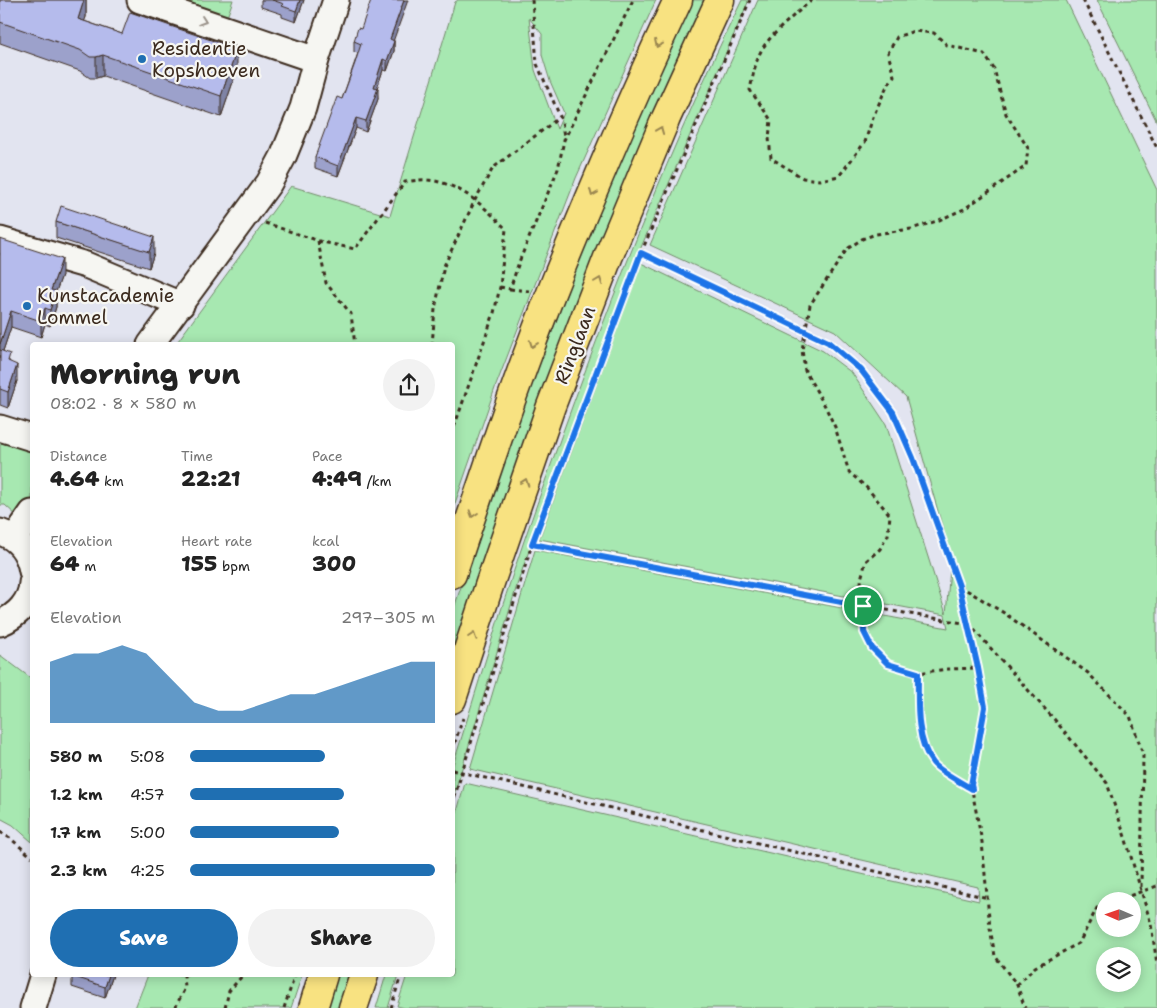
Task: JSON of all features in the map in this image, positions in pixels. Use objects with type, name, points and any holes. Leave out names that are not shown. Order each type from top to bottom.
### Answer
[{"type":"main road","name":"Ringlaan","points":[[455,565],[491,457],[557,279],[643,76],[678,0]]},
{"type":"main road","name":"Ringlaan","points":[[455,690],[493,573],[558,388],[609,255],[666,118],[720,0]]},
{"type":"main road","points":[[312,1008],[322,977]]},
{"type":"main road","points":[[353,1008],[363,977]]},
{"type":"street","points":[[140,0],[316,60]]},
{"type":"street","points":[[152,342],[269,184],[283,157],[303,108],[316,60],[336,0]]},
{"type":"street","points":[[0,240],[86,265],[181,305]]},
{"type":"street","points":[[0,428],[30,437]]},
{"type":"street","points":[[30,515],[7,536],[24,549],[30,561]]},
{"type":"street","points":[[18,618],[28,599],[30,590]]},
{"type":"street","points":[[33,1008],[42,977]]},
{"type":"path","points":[[532,0],[537,64],[560,117],[564,140]]},
{"type":"path","points":[[510,289],[558,169],[564,140],[633,0]]},
{"type":"path","points":[[455,795],[532,544],[641,253],[750,0]]},
{"type":"path","points":[[812,0],[793,16],[763,48],[754,68],[750,90],[771,120],[769,138],[771,158],[803,178],[820,180],[840,176],[865,142],[886,88],[894,76],[888,53],[897,38],[914,31],[934,33],[947,45],[984,54],[994,69],[1006,114],[1028,148],[1026,166],[964,209],[912,229],[876,234],[862,239],[847,249],[810,305],[802,350],[805,371],[835,427],[849,472],[868,488],[890,515],[888,535],[880,549],[866,561],[861,580],[864,632],[872,648],[888,664],[918,673],[978,668]]},
{"type":"path","points":[[1083,0],[1157,148]]},
{"type":"path","points":[[432,342],[435,309],[444,266],[475,200],[493,168],[560,117]]},
{"type":"path","points":[[245,217],[318,241],[355,249],[405,182],[428,180],[458,188],[487,209],[506,229],[500,287],[494,313],[455,424]]},
{"type":"path","points":[[318,241],[326,283],[351,314],[355,342]]},
{"type":"path","points":[[641,253],[828,342],[861,370],[893,412],[913,458],[959,586],[969,624],[985,707],[975,759],[972,789],[982,842],[990,928],[995,956],[1017,986],[1025,1008]]},
{"type":"path","points":[[500,287],[537,292]]},
{"type":"path","points":[[527,543],[969,624],[1054,719],[1107,783],[1151,924],[1157,964]]},
{"type":"path","points":[[959,586],[1004,613],[1088,673],[1130,716],[1143,754],[1141,891]]},
{"type":"path","points":[[918,673],[919,719],[925,748],[934,764],[972,789]]},
{"type":"path","points":[[455,771],[988,898]]},
{"type":"path","points":[[0,832],[30,855]]},
{"type":"path","points":[[1141,891],[1157,886]]},
{"type":"path","points":[[1017,986],[1035,967],[1079,943],[1096,910]]},
{"type":"path","points":[[175,1008],[185,988],[184,977]]},
{"type":"path","points":[[225,1008],[229,991],[241,977]]},
{"type":"path","points":[[284,1008],[294,977]]},
{"type":"path","points":[[391,1008],[400,977]]},
{"type":"green space","points":[[159,0],[233,0],[225,23]]},
{"type":"green space","points":[[458,0],[656,0],[576,178],[495,388],[455,503],[455,342],[177,342],[291,186],[390,216],[455,2]],"holes":[[[529,18],[542,34],[542,55],[550,81],[564,113],[557,129],[535,70]]]},
{"type":"green space","points":[[692,0],[708,0],[455,656],[455,605],[501,465],[610,180]]},
{"type":"green space","points":[[742,0],[749,0],[642,245],[567,443],[518,582],[455,791],[455,759],[525,538],[599,333],[681,131]]},
{"type":"green space","points":[[758,0],[1066,0],[1157,190],[1157,1008],[405,1008],[397,1006],[406,977],[455,977],[455,819],[465,783],[979,901],[978,887],[470,769],[535,550],[948,628],[945,615],[539,539],[641,263],[823,351],[852,373],[886,424],[946,614],[951,558],[906,397],[835,331],[650,245]]},
{"type":"green space","points":[[1097,0],[1157,0],[1157,122]]},
{"type":"green space","points":[[0,443],[30,449],[30,528],[5,505],[0,505]]},
{"type":"green space","points":[[0,655],[30,678],[30,840],[13,825],[0,818]]},
{"type":"green space","points":[[147,977],[301,977],[291,1008],[135,1008]]},
{"type":"green space","points":[[336,977],[351,977],[342,1008],[326,1008]]},
{"type":"green space","points":[[385,977],[397,977],[388,1008],[376,1008]]},
{"type":"building","points":[[0,0],[84,0],[78,19],[122,34],[130,12],[237,49],[221,96],[103,55],[90,57],[80,50],[0,22]]},
{"type":"building","points":[[272,0],[300,0],[296,11]]},
{"type":"building","points":[[371,0],[404,0],[390,39],[394,41],[387,61],[383,59],[374,87],[378,88],[366,121],[356,118],[338,166],[315,157],[337,97],[342,99],[355,63],[361,44],[354,41],[358,28],[361,29]]},
{"type":"building","points":[[61,206],[154,237],[149,252],[56,222]]},
{"type":"building","name":"Kunstacademie Lommel","points":[[0,239],[62,259],[51,290],[56,291],[50,310],[45,308],[41,321],[11,311],[0,344]]},
{"type":"building","points":[[0,350],[10,354],[8,361],[17,365],[8,392],[0,389]]},
{"type":"building","points":[[75,977],[108,977],[105,987]]},
{"type":"place","name":"Residentie Kopshoeven","points":[[142,59]]},
{"type":"place","name":"Kunstacademie Lommel","points":[[27,306]]},
{"type":"route","points":[[641,253],[828,342],[861,370],[893,412],[942,534],[969,624],[985,707],[971,785],[972,789],[934,764],[925,748],[919,719],[918,673],[888,664],[872,648],[864,632],[863,606],[532,544],[641,253]]}]
